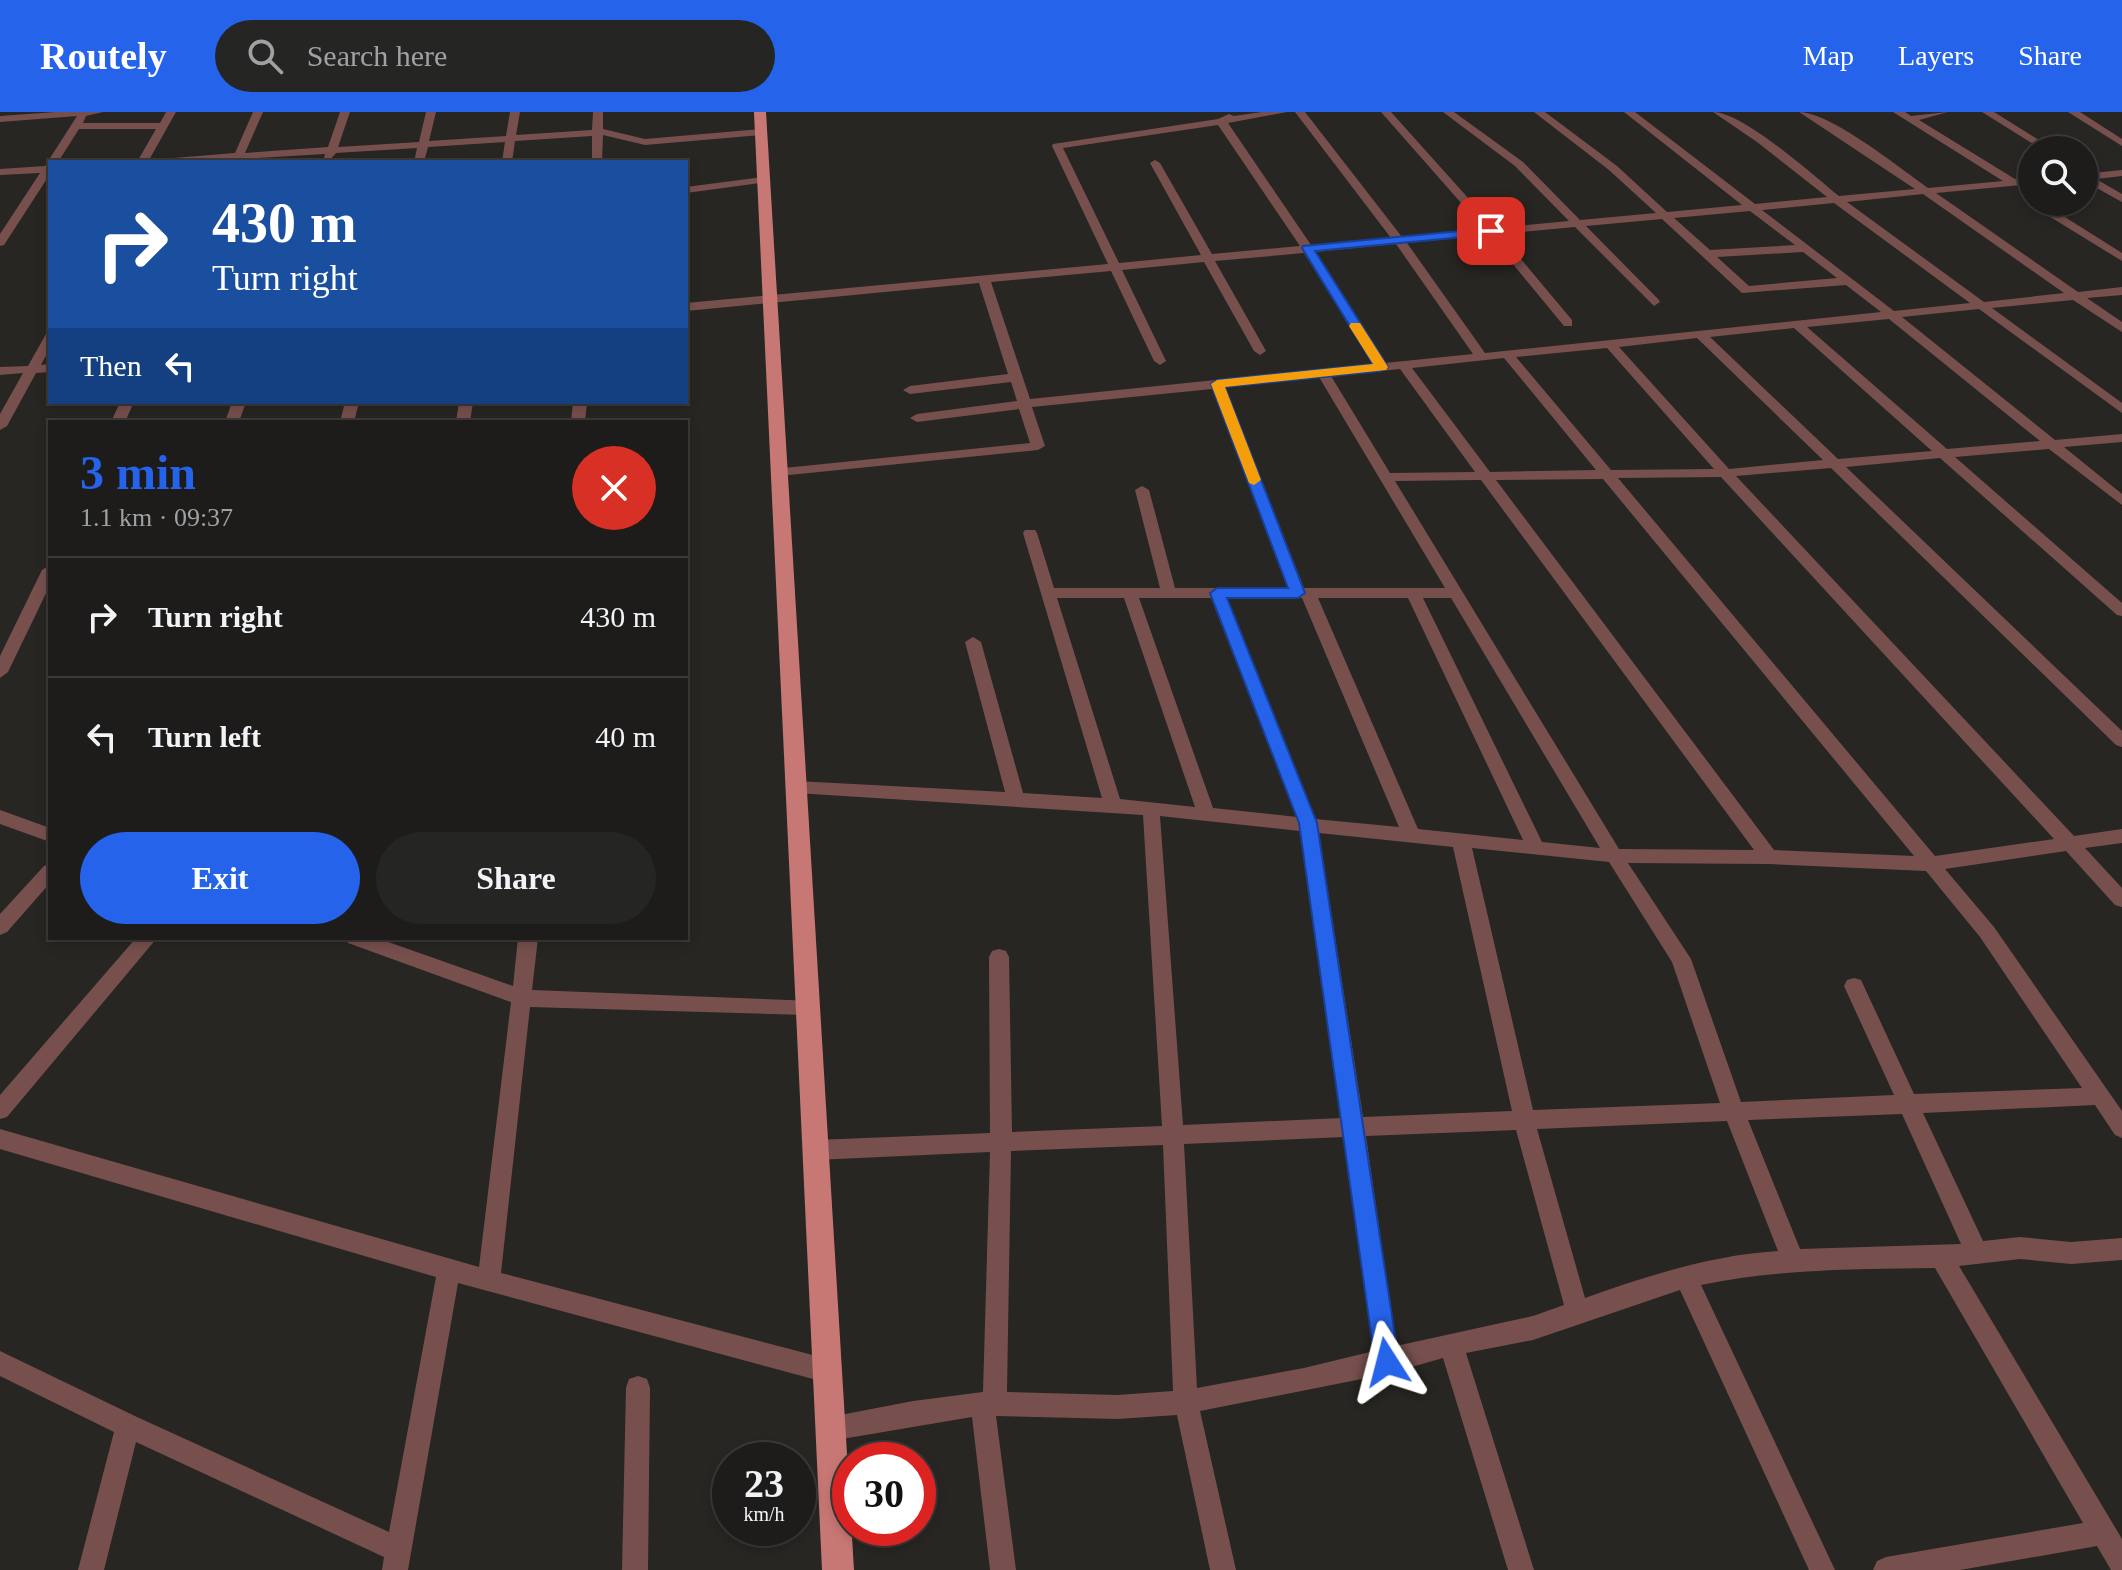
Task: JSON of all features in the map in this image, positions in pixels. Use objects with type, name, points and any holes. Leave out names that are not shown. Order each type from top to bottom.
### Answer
[{"type":"main road","points":[[760,112],[838,1570]]},
{"type":"street","points":[[0,119],[98,112]]},
{"type":"street","points":[[143,160],[171,112]]},
{"type":"street","points":[[238,159],[258,112]]},
{"type":"street","points":[[329,160],[345,112]]},
{"type":"street","points":[[419,160],[431,112]]},
{"type":"street","points":[[507,160],[515,112]]},
{"type":"street","points":[[597,160],[598,112]]},
{"type":"street","points":[[1221,121],[1238,112]]},
{"type":"street","points":[[1160,361],[1057,146],[1282,112]]},
{"type":"street","points":[[1300,112],[1399,240],[1482,357]]},
{"type":"street","points":[[1386,112],[1568,323]]},
{"type":"street","points":[[1448,112],[1519,164],[1654,302]]},
{"type":"street","points":[[1539,112],[1613,168],[1746,290],[1849,281]]},
{"type":"street","points":[[1629,112],[1849,281],[2122,501]]},
{"type":"street","points":[[1718,112],[1761,140],[1980,307],[2122,409]]},
{"type":"street","points":[[1804,112],[1858,144],[2122,328]]},
{"type":"street","points":[[1898,112],[2018,191]]},
{"type":"street","points":[[1911,119],[1943,112]]},
{"type":"street","points":[[1987,112],[2027,136]]},
{"type":"street","points":[[2073,112],[2122,143]]},
{"type":"street","points":[[55,160],[84,115]]},
{"type":"street","points":[[1221,121],[1307,248],[1381,367]]},
{"type":"street","points":[[77,126],[163,126]]},
{"type":"street","points":[[209,160],[597,132],[645,142],[761,132]]},
{"type":"street","points":[[1155,163],[1260,351]]},
{"type":"street","points":[[0,172],[48,167]]},
{"type":"street","points":[[0,243],[48,170]]},
{"type":"street","points":[[2098,174],[2122,173]]},
{"type":"street","points":[[688,190],[763,180]]},
{"type":"street","points":[[688,307],[2018,183]]},
{"type":"street","points":[[2098,183],[2122,199]]},
{"type":"street","points":[[2054,216],[2122,258]]},
{"type":"street","points":[[1708,254],[1807,248]]},
{"type":"street","points":[[779,472],[1038,446],[984,279]]},
{"type":"street","points":[[917,418],[1024,404],[2122,291]]},
{"type":"street","points":[[1796,324],[2122,611]]},
{"type":"street","points":[[1700,334],[2122,741]]},
{"type":"street","points":[[0,426],[48,341]]},
{"type":"street","points":[[1610,344],[1725,473],[2122,900]]},
{"type":"street","points":[[1507,354],[1987,932],[2122,1128]]},
{"type":"street","points":[[1403,365],[1769,857]]},
{"type":"street","points":[[0,371],[48,368]]},
{"type":"street","points":[[1323,373],[1614,856],[1681,959],[1733,1110],[1793,1261]]},
{"type":"street","points":[[910,390],[1016,377]]},
{"type":"street","points":[[1217,384],[1303,593],[1411,834]]},
{"type":"street","points":[[1386,477],[1725,473],[2122,438]]},
{"type":"street","points":[[1142,490],[1169,593]]},
{"type":"street","points":[[1030,533],[1113,805]]},
{"type":"street","points":[[0,672],[48,574]]},
{"type":"street","points":[[1047,593],[1456,593]]},
{"type":"street","points":[[1130,593],[1206,814]]},
{"type":"street","points":[[1217,593],[1308,823],[1387,1362]]},
{"type":"street","points":[[1413,593],[1536,848]]},
{"type":"street","points":[[973,642],[1016,800]]},
{"type":"street","points":[[796,787],[1113,805],[1614,856],[1769,857],[1928,864],[2122,836]]},
{"type":"street","points":[[1151,809],[1173,1134],[1186,1402],[1223,1570]]},
{"type":"street","points":[[0,817],[48,834]]},
{"type":"street","points":[[1461,840],[1524,1119],[1577,1312]]},
{"type":"street","points":[[0,927],[48,873]]},
{"type":"street","points":[[0,1110],[145,940]]},
{"type":"street","points":[[364,940],[522,998],[807,1007]]},
{"type":"street","points":[[489,1280],[528,940]]},
{"type":"street","points":[[999,957],[1001,1141],[989,1404],[1003,1570]]},
{"type":"street","points":[[1854,986],[1977,1253]]},
{"type":"street","points":[[815,1150],[2100,1096]]},
{"type":"street","points":[[0,1139],[449,1270],[828,1371]]},
{"type":"street","points":[[830,1429],[913,1413],[989,1404],[1117,1407],[1186,1402],[1387,1362],[1451,1344],[1533,1328],[1686,1277],[1755,1263],[1941,1257],[2020,1248],[2071,1253],[2122,1249]]},
{"type":"street","points":[[1941,1257],[2122,1564]]},
{"type":"street","points":[[0,1363],[396,1560],[449,1270]]},
{"type":"street","points":[[1686,1277],[1822,1570]]},
{"type":"street","points":[[1451,1344],[1521,1570]]},
{"type":"street","points":[[635,1570],[638,1388]]},
{"type":"street","points":[[91,1570],[128,1426]]},
{"type":"street","points":[[1886,1570],[2103,1532]]},
{"type":"slow traffic","points":[[1254,480],[1217,384],[1381,367],[1356,326]]},
{"type":"route","points":[[1387,1362],[1308,823],[1217,593],[1298,593],[1217,384],[1381,367],[1307,248],[1491,231]]}]
